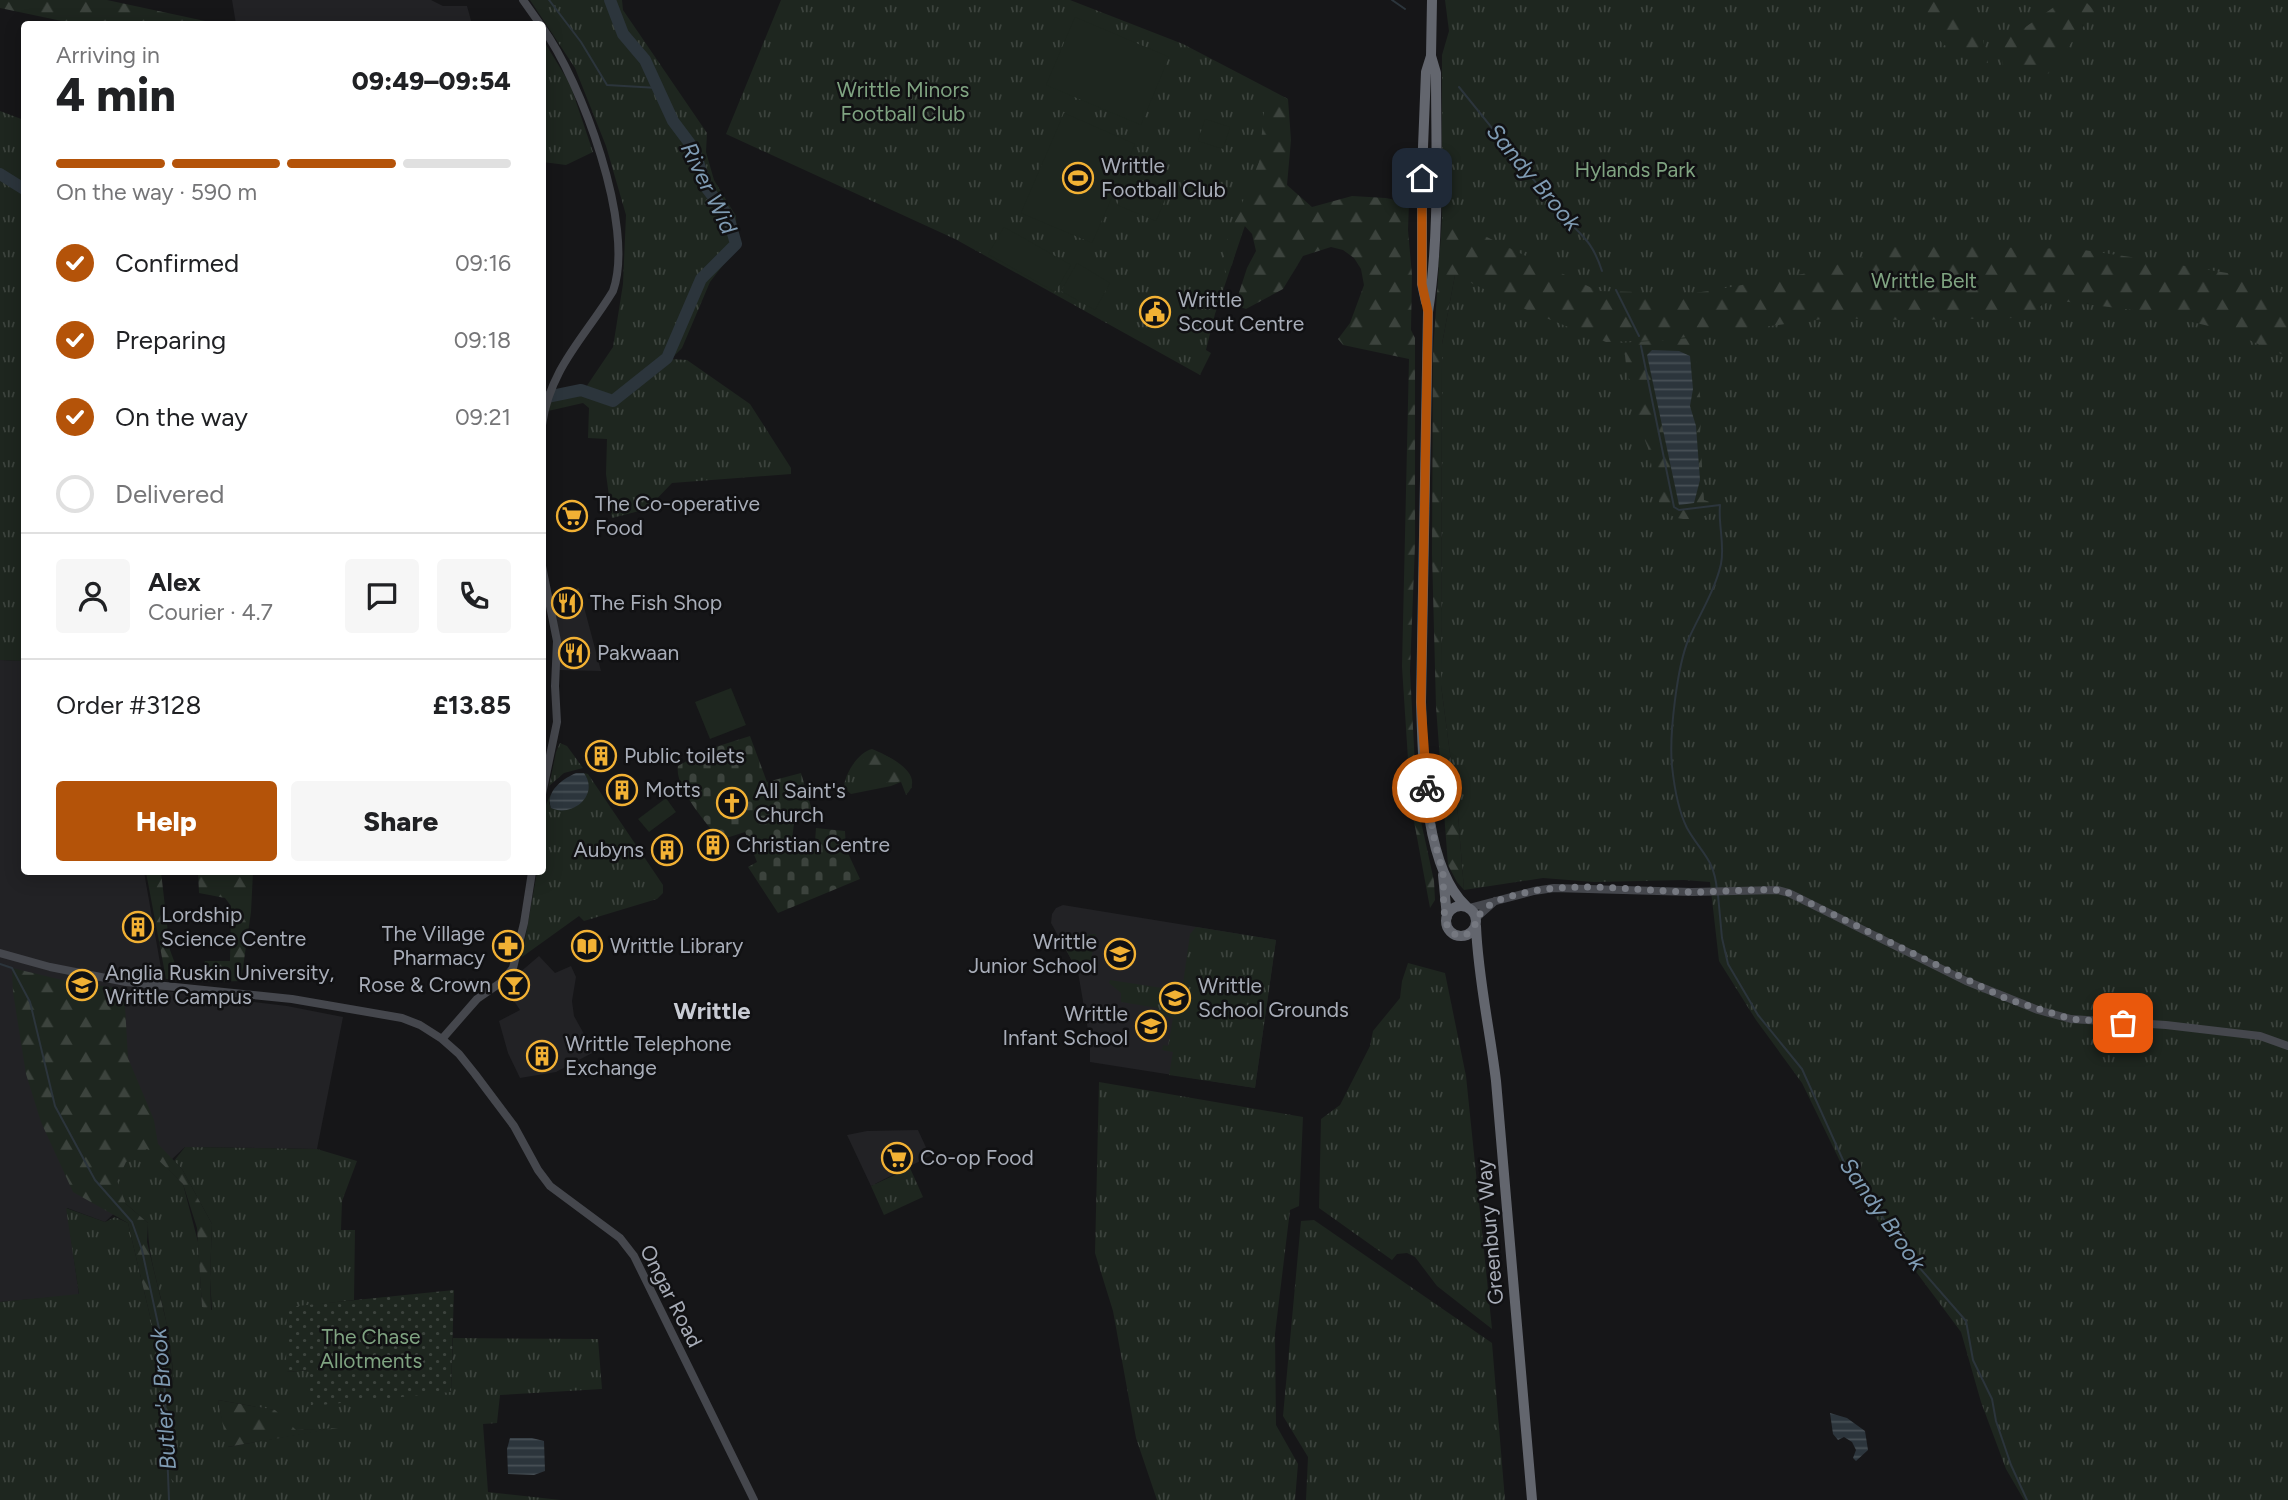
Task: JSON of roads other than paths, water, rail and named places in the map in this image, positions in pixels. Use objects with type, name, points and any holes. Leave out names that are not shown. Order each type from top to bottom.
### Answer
[{"type":"highway","points":[[1432,0],[1431,56],[1436,73],[1436,206],[1428,312],[1421,702],[1429,807],[1443,873],[1447,917],[1450,930],[1462,936],[1470,933],[1476,922],[1443,873]]},
{"type":"highway","points":[[1447,917],[1453,908],[1468,907]]},
{"type":"highway","name":"Greenbury Way","points":[[1476,922],[1478,962],[1496,1081],[1532,1500]]},
{"type":"highway","name":"Greenbury Way","points":[[1462,936],[1478,962]]},
{"type":"street","points":[[523,0],[538,21]]},
{"type":"street","points":[[546,34],[573,80],[601,160],[615,213],[618,260],[613,291],[568,355],[546,400]]},
{"type":"street","points":[[546,585],[555,629],[556,669],[556,722],[546,773]]},
{"type":"street","points":[[442,1039],[477,999],[503,981],[513,968],[532,875]]},
{"type":"street","points":[[1468,907],[1563,887],[1692,892],[1778,890],[1966,981],[2038,1010],[2071,1019],[2166,1025],[2260,1036],[2288,1046]]},
{"type":"street","points":[[1476,922],[1494,901]]},
{"type":"street","name":"Ongar Road","points":[[0,953],[50,967],[127,982],[292,999],[402,1018],[442,1039],[459,1054],[499,1105],[550,1186],[612,1231],[634,1256],[754,1500]]},
{"type":"waterway","points":[[549,0],[581,42],[607,85],[658,88]]},
{"type":"waterway","name":"River Wid","points":[[546,397],[581,390],[613,401],[667,358],[701,279],[736,244],[728,216],[706,187],[694,149],[673,121],[645,60],[623,34],[610,0]]},
{"type":"waterway","name":"Sandy Brook","points":[[1392,0],[1405,9]]},
{"type":"waterway","name":"Sandy Brook","points":[[1459,87],[1558,210],[1589,243],[1602,271]]},
{"type":"waterway","name":"River Wid","points":[[0,174],[21,187]]},
{"type":"waterway","name":"Sandy Brook","points":[[1616,290],[1639,336]]},
{"type":"waterway","name":"Sandy Brook","points":[[1641,346],[1674,507],[1679,510],[1720,505],[1721,564],[1711,593],[1689,638],[1681,665],[1671,753],[1681,813],[1687,828],[1710,863],[1717,890]]},
{"type":"waterway","name":"Sandy Brook","points":[[1718,895],[1722,938],[1728,964],[1758,1015],[1802,1069],[1847,1169],[1918,1266],[1966,1321],[1973,1360],[1992,1399],[1996,1421],[2011,1465],[2027,1500]]},
{"type":"waterway","name":"Butler's Brook","points":[[0,964],[12,968],[30,1002],[55,1106],[95,1180],[132,1222],[142,1250],[163,1347],[169,1500]]},
{"type":"place","name":"Writtle Football Club","points":[[1078,178]]},
{"type":"place","name":"Writtle Scout Centre","points":[[1155,312]]},
{"type":"place","name":"The Co-operative Food","points":[[572,516]]},
{"type":"place","name":"The Fish Shop","points":[[567,603]]},
{"type":"place","name":"Pakwaan","points":[[574,653]]},
{"type":"place","name":"Public toilets","points":[[601,756]]},
{"type":"place","name":"Motts","points":[[622,790]]},
{"type":"place","name":"All Saint's Church","points":[[732,803]]},
{"type":"place","name":"Christian Centre","points":[[713,845]]},
{"type":"place","name":"Aubyns","points":[[667,850]]},
{"type":"place","name":"Lordship Science Centre","points":[[138,927]]},
{"type":"place","name":"The Village Pharmacy","points":[[508,946]]},
{"type":"place","name":"Writtle Library","points":[[587,946]]},
{"type":"place","name":"Writtle Junior School","points":[[1120,954]]},
{"type":"place","name":"Anglia Ruskin University, Writtle Campus","points":[[82,985]]},
{"type":"place","name":"Rose & Crown","points":[[514,985]]},
{"type":"place","name":"Writtle School Grounds","points":[[1175,998]]},
{"type":"place","name":"Writtle Infant School","points":[[1151,1026]]},
{"type":"place","name":"Writtle Telephone Exchange","points":[[542,1056]]},
{"type":"place","name":"Co-op Food","points":[[897,1158]]},
{"type":"district","name":"Writtle","points":[[712,1011]]},
{"type":"park label","name":"Writtle Minors Football Club","points":[[903,102]]},
{"type":"park label","name":"Hylands Park","points":[[1635,170]]},
{"type":"park label","name":"Writtle Belt","points":[[1924,281]]},
{"type":"park label","name":"The Chase Allotments","points":[[371,1349]]}]
